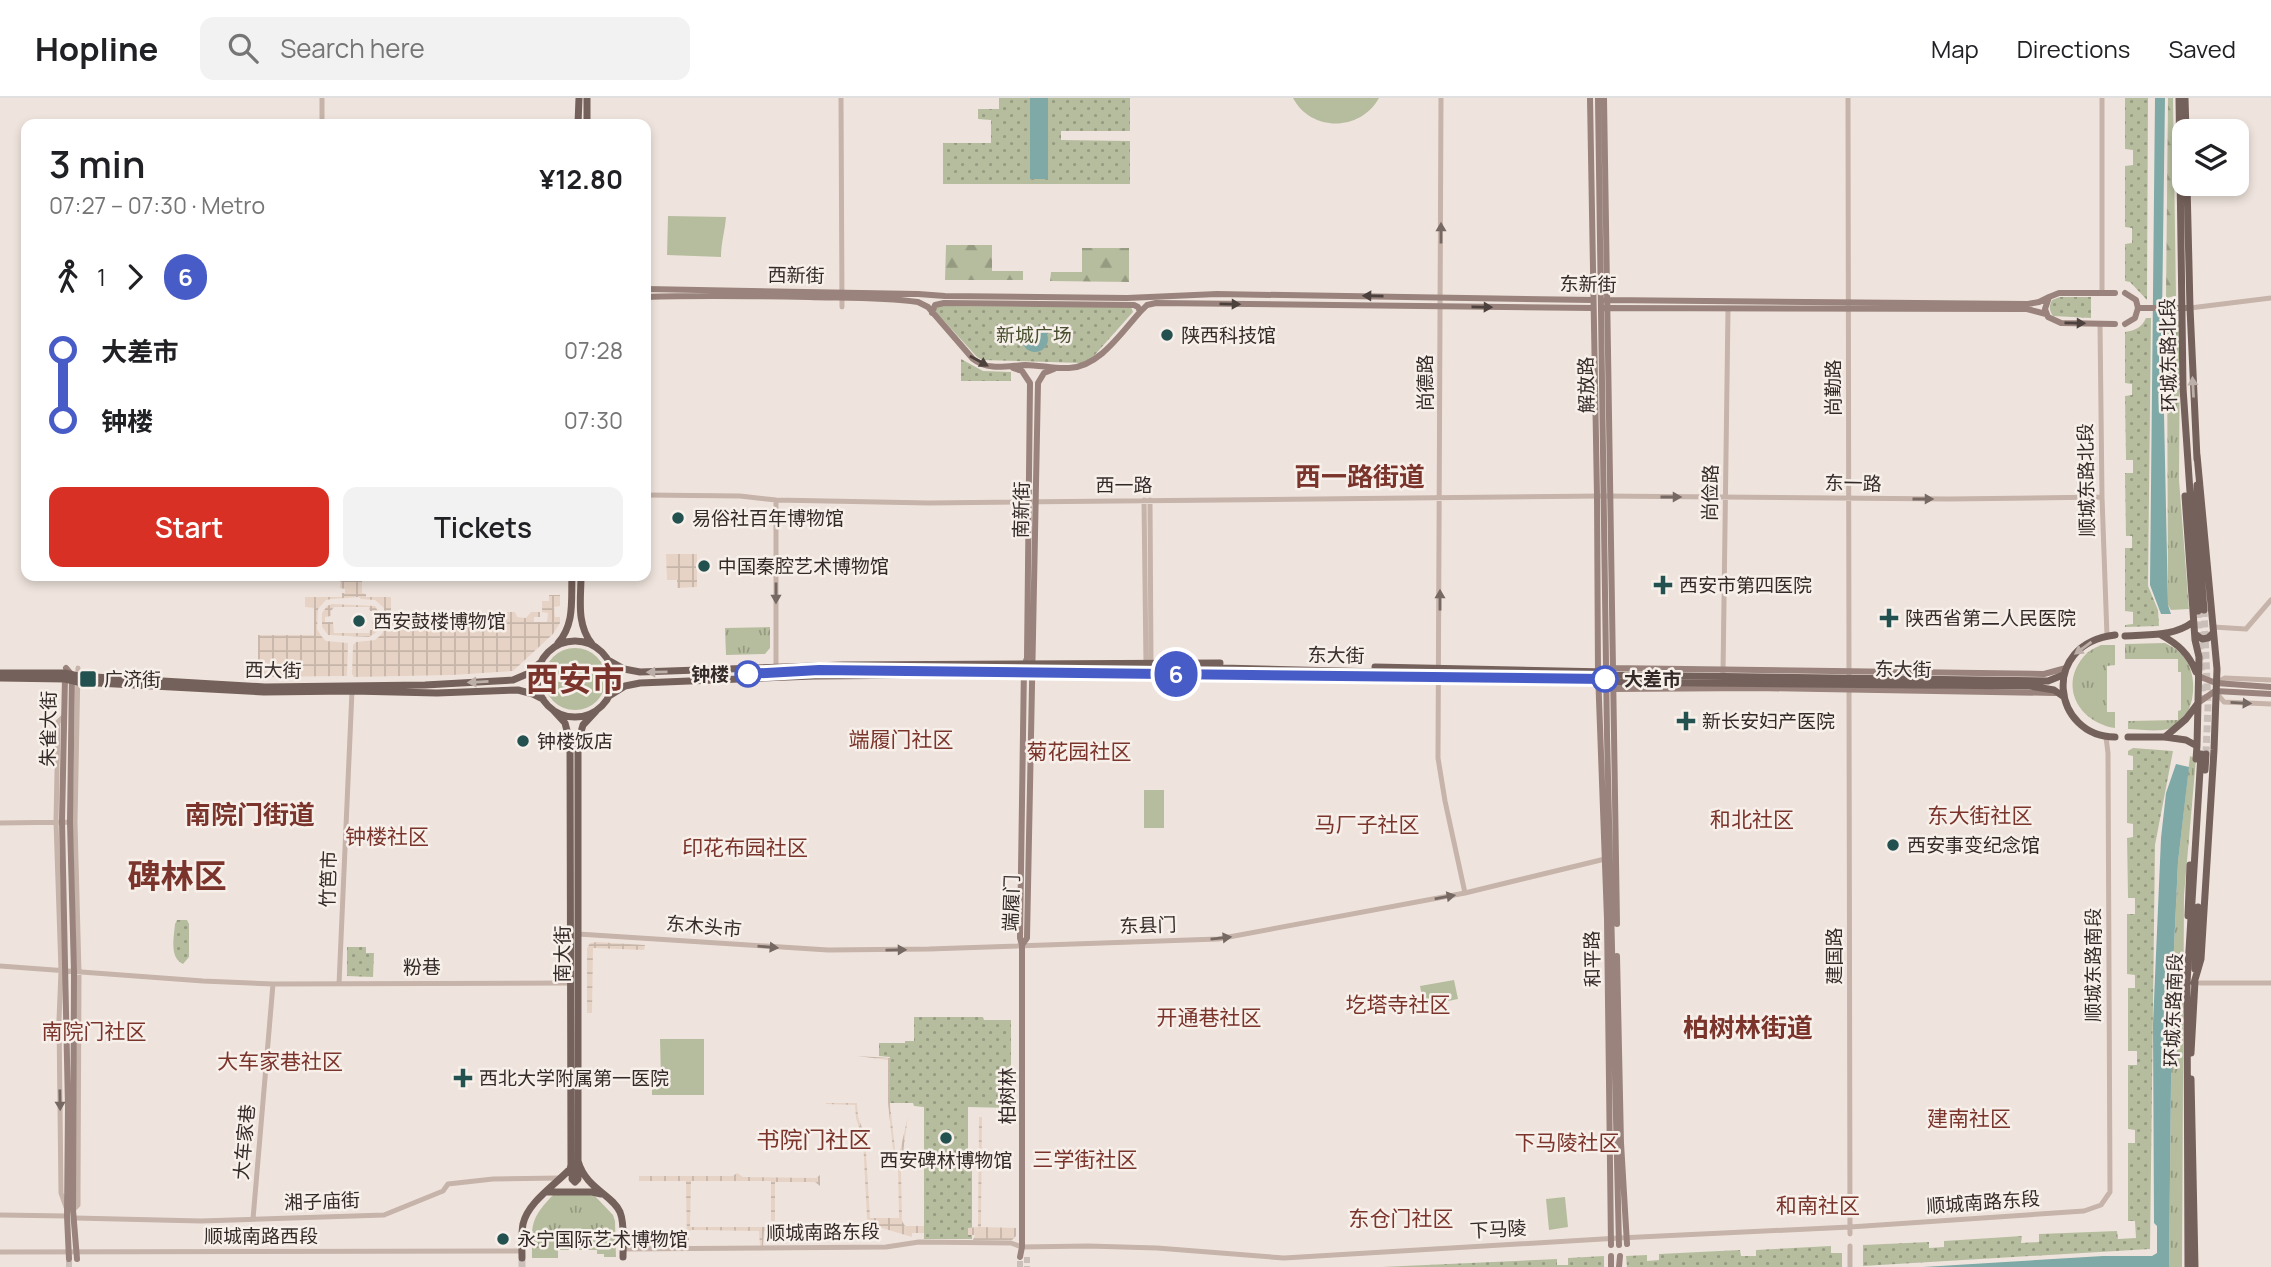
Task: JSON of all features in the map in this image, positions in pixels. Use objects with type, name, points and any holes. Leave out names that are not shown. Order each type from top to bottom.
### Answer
[{"type":"main road","points":[[578,119],[579,98]]},
{"type":"main road","points":[[587,98],[587,119]]},
{"type":"main road","name":"解放路","points":[[1590,98],[1600,304]]},
{"type":"main road","name":"解放路","points":[[1598,98],[1606,678]]},
{"type":"main road","points":[[1604,98],[1600,304],[1606,678]]},
{"type":"main road","name":"环城东路北段","points":[[2179,98],[2186,308],[2197,455],[2201,610],[2186,456],[2183,388],[2186,308],[2187,196]]},
{"type":"main road","points":[[2185,98],[2186,119]]},
{"type":"main road","name":"西新街","points":[[651,289],[843,295],[918,302],[933,313]]},
{"type":"main road","name":"东新街","points":[[1127,302],[1149,297],[1217,294],[1441,297],[1728,310],[2028,304],[2039,302],[2059,292],[2115,293]]},
{"type":"main road","name":"西新街","points":[[651,297],[685,294],[918,293],[944,300],[1127,302]]},
{"type":"main road","points":[[2125,293],[2136,300],[2138,307],[2135,318],[2125,324]]},
{"type":"main road","points":[[2046,314],[2045,304],[2049,297]]},
{"type":"main road","points":[[944,300],[935,305],[933,313],[978,363],[987,367],[1022,365],[1058,368],[1077,368],[1096,359],[1140,312],[1137,306],[1127,302]]},
{"type":"main road","name":"东新街","points":[[1140,312],[1147,305],[1156,303],[1848,306],[2027,309],[2046,314],[2061,323],[2115,324]]},
{"type":"main road","points":[[2138,307],[2186,308]]},
{"type":"main road","name":"南新街","points":[[1011,367],[1022,372],[1030,383],[1028,670]]},
{"type":"main road","name":"南新街","points":[[1028,670],[1037,501],[1038,383],[1044,373],[1058,368]]},
{"type":"main road","points":[[2194,983],[2201,959],[2217,669],[2197,455]]},
{"type":"main road","points":[[2186,456],[2185,511],[2194,634],[2199,657],[2198,703],[2202,751],[2188,895],[2194,983]]},
{"type":"main road","points":[[572,581],[570,623],[564,637],[540,663],[537,685],[543,699],[553,710],[575,717],[596,710],[609,696],[613,680],[608,660],[586,635],[581,622],[581,581]]},
{"type":"main road","points":[[2125,636],[2161,635],[2193,622]]},
{"type":"main road","points":[[2194,634],[2202,639],[2208,638],[2213,630]]},
{"type":"main road","points":[[2161,635],[2191,657],[2198,676],[2216,687],[2271,694]]},
{"type":"main road","points":[[2111,636],[2087,643],[2074,655],[2065,672],[2061,695],[2083,725],[2106,737],[2115,737]]},
{"type":"main road","points":[[552,648],[573,641],[595,647]]},
{"type":"main road","name":"东大街","points":[[608,660],[624,669],[640,672],[892,665],[1028,670],[1222,663],[1606,678],[2048,681],[2065,672]]},
{"type":"main road","name":"西大街","points":[[0,673],[265,687],[425,685],[513,680],[527,674],[540,663]]},
{"type":"main road","name":"东大街","points":[[609,696],[621,688],[640,683],[814,676],[1222,668],[1439,672]]},
{"type":"main road","name":"端履门","points":[[1022,945],[1020,938],[1028,670]]},
{"type":"main road","name":"东大街","points":[[1606,678],[1723,673],[1849,681],[2029,686],[2042,687],[2061,695]]},
{"type":"main road","name":"西大街","points":[[0,678],[72,676],[264,692],[437,693],[518,690],[543,699]]},
{"type":"main road","name":"朱雀大街","points":[[71,1213],[76,972],[66,822],[64,716],[72,676]]},
{"type":"main road","name":"朱雀大街","points":[[72,676],[63,972],[73,1256]]},
{"type":"main road","name":"和平路","points":[[1606,678],[1605,859],[1619,1241]]},
{"type":"main road","name":"和平路","points":[[1606,678],[1619,1241]]},
{"type":"main road","points":[[2165,737],[2216,687],[2271,687]]},
{"type":"main road","name":"南大街","points":[[553,710],[565,723],[570,742],[575,1159]]},
{"type":"main road","name":"南大街","points":[[522,1255],[524,1222],[533,1205],[570,1169],[575,1159],[578,742],[583,724],[596,710]]},
{"type":"main road","points":[[2128,737],[2182,740],[2202,751]]},
{"type":"main road","points":[[2202,751],[2199,741],[2206,739],[2210,740],[2214,750]]},
{"type":"main road","name":"环城东路南段","points":[[2194,1267],[2191,1060],[2202,751]]},
{"type":"main road","name":"柏树林","points":[[1022,945],[1023,1257]]},
{"type":"main road","name":"环城东路南段","points":[[2188,1267],[2194,983]]},
{"type":"main road","points":[[575,1159],[585,1177],[621,1213],[623,1253]]},
{"type":"main road","points":[[547,1192],[602,1194]]},
{"type":"main road","points":[[1611,1256],[1611,1267]]},
{"type":"main road","points":[[1619,1256],[1619,1267]]},
{"type":"street","points":[[322,98],[322,119]]},
{"type":"street","points":[[841,98],[842,307]]},
{"type":"street","name":"尚德路","points":[[1441,98],[1438,758],[1465,893]]},
{"type":"street","name":"尚勤路","points":[[1848,98],[1849,681]]},
{"type":"street","points":[[2102,98],[2102,293]]},
{"type":"street","points":[[2186,308],[2271,298]]},
{"type":"street","name":"尚俭路","points":[[1723,673],[1728,310]]},
{"type":"street","name":"顺城东路北段","points":[[2100,324],[2102,497],[2111,636]]},
{"type":"street","name":"西一路","points":[[651,495],[740,496],[776,500],[1028,503],[1603,496]]},
{"type":"street","name":"东一路","points":[[1603,496],[2102,497]]},
{"type":"street","points":[[776,500],[776,667]]},
{"type":"street","points":[[1147,500],[1148,664]]},
{"type":"street","points":[[2213,630],[2246,629],[2271,600]]},
{"type":"street","points":[[2271,680],[2225,678],[2216,687],[2224,702],[2271,704]]},
{"type":"street","name":"建国路","points":[[1849,681],[1850,1230]]},
{"type":"street","name":"竹笆市","points":[[339,984],[352,691]]},
{"type":"street","name":"顺城东路南段","points":[[2106,737],[2110,1192]]},
{"type":"street","points":[[0,822],[66,822]]},
{"type":"street","name":"东县门","points":[[828,950],[917,950],[1224,938],[1465,893],[1605,859]]},
{"type":"street","name":"东木头市","points":[[578,934],[828,950]]},
{"type":"street","name":"粉巷","points":[[0,966],[273,984],[571,983]]},
{"type":"street","points":[[2194,983],[2271,983]]},
{"type":"street","name":"大车家巷","points":[[253,1219],[273,984]]},
{"type":"street","name":"湘子庙街","points":[[0,1215],[71,1213],[201,1221],[384,1215],[443,1191],[448,1184],[493,1178],[561,1178]]},
{"type":"street","name":"顺城南路东段","points":[[1850,1230],[2084,1211],[2101,1205],[2110,1192]]},
{"type":"street","name":"下马陵","points":[[1022,1247],[1157,1248],[1284,1258],[1850,1230]]},
{"type":"street","name":"顺城南路东段","points":[[623,1253],[886,1247],[919,1241],[1012,1243],[1022,1247]]},
{"type":"street","points":[[1850,1246],[1850,1266]]},
{"type":"street","name":"顺城南路西段","points":[[0,1252],[73,1256],[522,1255]]},
{"type":"green space","points":[[999,98],[1130,98],[1130,131],[1061,131],[1061,140],[1130,141],[1130,184],[943,184],[943,143],[991,143],[991,120],[978,119],[978,109],[999,109]]},
{"type":"green space","points":[[1293,98],[1379,98],[1371,109],[1360,117],[1336,123],[1311,117]]},
{"type":"green space","points":[[2125,98],[2148,98],[2147,300],[2130,282],[2125,281],[2125,244],[2132,243],[2132,228],[2125,227],[2125,166],[2133,165],[2133,150],[2125,149]]},
{"type":"green space","points":[[2168,98],[2173,98],[2172,196],[2174,196],[2176,296],[2166,298]]},
{"type":"green space","points":[[668,216],[726,217],[721,257],[667,255]]},
{"type":"green space","points":[[946,245],[992,245],[992,271],[1023,271],[1023,280],[945,280]]},
{"type":"green space","points":[[1082,248],[1129,248],[1129,282],[1050,281],[1051,272],[1082,272]]},
{"type":"green space","points":[[2060,297],[2091,297],[2091,318],[2053,316],[2050,310],[2051,302]]},
{"type":"green space","name":"新城广场","points":[[936,306],[1131,307],[1133,312],[1092,358],[1081,363],[982,360],[935,311]]},
{"type":"green space","points":[[2146,318],[2151,318],[2148,586],[2158,610],[2159,626],[2125,627],[2133,624],[2133,612],[2125,611],[2125,548],[2132,548],[2132,536],[2126,536],[2125,473],[2133,473],[2133,460],[2126,460],[2125,396],[2132,395],[2132,384],[2125,383],[2125,332],[2138,328]]},
{"type":"green space","points":[[2167,320],[2180,321],[2179,480],[2189,609],[2171,610],[2168,605]]},
{"type":"green space","points":[[961,359],[983,371],[1011,372],[1011,381],[961,381]]},
{"type":"green space","points":[[770,627],[770,648],[765,654],[726,655],[725,628]]},
{"type":"green space","points":[[2165,643],[2182,655],[2190,667],[2193,694],[2188,712],[2172,728],[2128,729],[2128,721],[2178,720],[2178,711],[2181,710],[2181,672],[2178,672],[2178,659],[2125,659],[2125,644]]},
{"type":"green space","points":[[2101,645],[2115,645],[2115,665],[2107,666],[2107,712],[2115,712],[2115,728],[2090,718],[2076,700],[2073,688],[2073,677],[2078,665],[2088,652]]},
{"type":"green space","points":[[569,648],[581,648],[597,657],[604,667],[604,691],[597,701],[581,710],[569,710],[558,705],[549,696],[544,685],[544,673],[549,662],[558,653]]},
{"type":"green space","points":[[2133,748],[2173,751],[2155,845],[2150,1249],[1863,1266],[1863,1245],[1929,1242],[1929,1248],[1944,1247],[1944,1241],[2022,1236],[2021,1243],[2039,1242],[2039,1234],[2117,1231],[2118,1239],[2136,1238],[2135,1221],[2128,1221],[2128,1143],[2135,1143],[2135,1130],[2128,1129],[2128,1065],[2137,1065],[2137,1051],[2128,1051],[2128,988],[2135,988],[2135,975],[2127,974],[2127,914],[2135,914],[2135,898],[2128,898],[2127,838],[2133,837],[2133,824],[2127,823],[2127,770],[2133,770],[2133,756],[2128,755],[2128,751]]},
{"type":"green space","points":[[2190,756],[2196,759],[2184,895],[2182,1267],[2169,1267],[2172,990],[2178,862]]},
{"type":"green space","points":[[1144,790],[1164,790],[1164,828],[1144,828]]},
{"type":"green space","points":[[177,920],[187,920],[189,924],[189,957],[183,964],[176,957],[173,947]]},
{"type":"green space","points":[[347,947],[366,947],[366,953],[374,953],[373,977],[347,976]]},
{"type":"green space","points":[[1454,980],[1458,999],[1424,1006],[1420,986]]},
{"type":"green space","name":"西安碑林博物馆","points":[[914,1017],[983,1017],[984,1020],[1011,1020],[1011,1108],[968,1107],[968,1167],[972,1168],[972,1239],[924,1239],[924,1107],[914,1106],[913,1103],[890,1103],[890,1057],[879,1056],[879,1043],[914,1041]]},
{"type":"green space","points":[[660,1039],[704,1039],[704,1095],[652,1095],[652,1080],[661,1080]]},
{"type":"green space","points":[[553,1195],[594,1195],[613,1215],[616,1257],[604,1257],[604,1254],[597,1254],[597,1250],[558,1250],[558,1258],[532,1258],[536,1217]]},
{"type":"green space","points":[[1565,1197],[1568,1227],[1549,1230],[1546,1199]]},
{"type":"green space","points":[[1831,1246],[1831,1253],[1842,1253],[1842,1267],[1627,1267],[1626,1256],[1647,1255],[1647,1261],[1659,1260],[1659,1254],[1740,1250],[1741,1256],[1756,1256],[1756,1250]]},
{"type":"green space","points":[[1604,1256],[1604,1267],[1381,1267],[1557,1259],[1557,1265],[1568,1265],[1568,1258]]},
{"type":"shaded area","points":[[666,554],[697,554],[697,587],[677,588],[677,580],[667,580]]},
{"type":"shaded area","points":[[341,581],[362,581],[362,593],[366,594],[366,597],[391,597],[391,613],[388,618],[500,618],[501,612],[515,612],[517,617],[526,618],[531,612],[540,612],[540,617],[534,617],[534,622],[547,622],[548,613],[542,612],[542,601],[549,601],[549,595],[560,595],[560,606],[554,607],[555,617],[560,617],[560,623],[553,634],[513,671],[354,677],[353,645],[356,642],[375,640],[382,634],[384,608],[375,600],[359,597],[326,600],[318,609],[317,629],[326,641],[348,643],[347,676],[249,677],[249,669],[268,668],[267,663],[258,663],[258,635],[314,635],[314,608],[305,607],[305,597],[342,597],[345,589],[340,588]]},
{"type":"shaded area","points":[[327,606],[375,606],[379,613],[378,631],[369,637],[328,635],[322,627],[322,613]],"holes":[[[334,607],[369,607],[370,611],[373,611],[372,630],[369,633],[334,633],[333,622],[325,622],[325,617],[331,616]]]},
{"type":"shaded area","points":[[590,943],[645,945],[644,950],[593,948],[592,1013],[587,1013],[587,948]]},
{"type":"shaded area","points":[[857,1056],[890,1058],[890,1103],[898,1160],[908,1116],[901,1168],[902,1221],[905,1226],[924,1226],[924,1233],[912,1233],[912,1237],[862,1222],[867,1218],[863,1140],[855,1105],[826,1103],[857,1103],[858,1117],[865,1136],[870,1218],[899,1218],[898,1169],[888,1103],[888,1060]]},
{"type":"shaded area","points":[[979,1117],[982,1117],[981,1227],[1016,1228],[1016,1236],[1012,1240],[973,1240],[975,1235],[968,1235],[968,1228],[978,1227]]},
{"type":"shaded area","points":[[737,1173],[743,1177],[816,1178],[820,1175],[820,1186],[815,1182],[775,1182],[775,1221],[771,1221],[771,1181],[691,1181],[690,1227],[819,1227],[821,1230],[764,1231],[763,1246],[760,1246],[759,1231],[691,1230],[687,1246],[686,1181],[639,1181],[639,1176],[733,1176]]},
{"type":"water","points":[[1030,98],[1048,98],[1048,179],[1030,179]]},
{"type":"water","points":[[2155,98],[2165,98],[2162,317],[2168,605],[2171,614],[2161,614],[2150,585]]},
{"type":"water","points":[[1035,326],[1044,330],[1048,339],[1044,348],[1035,352],[1026,348],[1022,339],[1026,330]]},
{"type":"water","points":[[2176,764],[2189,767],[2178,862],[2172,990],[2169,1267],[1923,1267],[2103,1256],[2152,1256],[2157,1253],[2157,1226],[2154,1223],[2153,1024],[2161,838],[2166,793]]},
{"type":"tunnel","points":[[2204,610],[2208,706],[2206,754]]},
{"type":"tunnel","points":[[2198,611],[2203,701]]},
{"type":"tunnel","points":[[1020,1257],[1020,1267]]},
{"type":"tunnel","points":[[1027,1257],[1027,1267]]},
{"type":"tunnel","points":[[522,1258],[522,1267]]},
{"type":"tunnel","points":[[69,1259],[69,1267]]},
{"type":"metro line","name":"6","points":[[748,674],[819,670],[1605,679]]},
{"type":"place","name":"陕西科技馆","points":[[1167,335]]},
{"type":"place","name":"易俗社百年博物馆","points":[[678,518]]},
{"type":"place","name":"中国秦腔艺术博物馆","points":[[704,566]]},
{"type":"place","name":"西安市第四医院","points":[[1663,585]]},
{"type":"place","name":"陕西省第二人民医院","points":[[1889,618]]},
{"type":"place","name":"西安鼓楼博物馆","points":[[359,621]]},
{"type":"place","name":"钟楼","points":[[748,674]]},
{"type":"place","name":"广济街","points":[[88,679]]},
{"type":"place","name":"大差市","points":[[1605,679]]},
{"type":"place","name":"新长安妇产医院","points":[[1686,721]]},
{"type":"place","name":"钟楼饭店","points":[[523,741]]},
{"type":"place","name":"西安事变纪念馆","points":[[1893,845]]},
{"type":"place","name":"西北大学附属第一医院","points":[[463,1078]]},
{"type":"place","name":"西安碑林博物馆","points":[[946,1138]]},
{"type":"place","name":"永宁国际艺术博物馆","points":[[503,1239]]},
{"type":"district","name":"西一路街道","points":[[1360,477]]},
{"type":"district","name":"西安市","points":[[575,679]]},
{"type":"district","name":"端履门社区","points":[[901,740]]},
{"type":"district","name":"菊花园社区","points":[[1079,752]]},
{"type":"district","name":"南院门街道","points":[[250,815]]},
{"type":"district","name":"东大街社区","points":[[1980,816]]},
{"type":"district","name":"和北社区","points":[[1752,820]]},
{"type":"district","name":"马厂子社区","points":[[1367,825]]},
{"type":"district","name":"钟楼社区","points":[[387,837]]},
{"type":"district","name":"印花布园社区","points":[[745,848]]},
{"type":"district","name":"碑林区","points":[[177,876]]},
{"type":"district","name":"圪塔寺社区","points":[[1398,1005]]},
{"type":"district","name":"开通巷社区","points":[[1209,1018]]},
{"type":"district","name":"柏树林街道","points":[[1748,1028]]},
{"type":"district","name":"南院门社区","points":[[94,1032]]},
{"type":"district","name":"大车家巷社区","points":[[280,1062]]},
{"type":"district","name":"建南社区","points":[[1969,1119]]},
{"type":"district","name":"书院门社区","points":[[814,1140]]},
{"type":"district","name":"下马陵社区","points":[[1567,1143]]},
{"type":"district","name":"三学街社区","points":[[1085,1160]]},
{"type":"district","name":"和南社区","points":[[1818,1206]]},
{"type":"district","name":"东仓门社区","points":[[1401,1219]]}]
